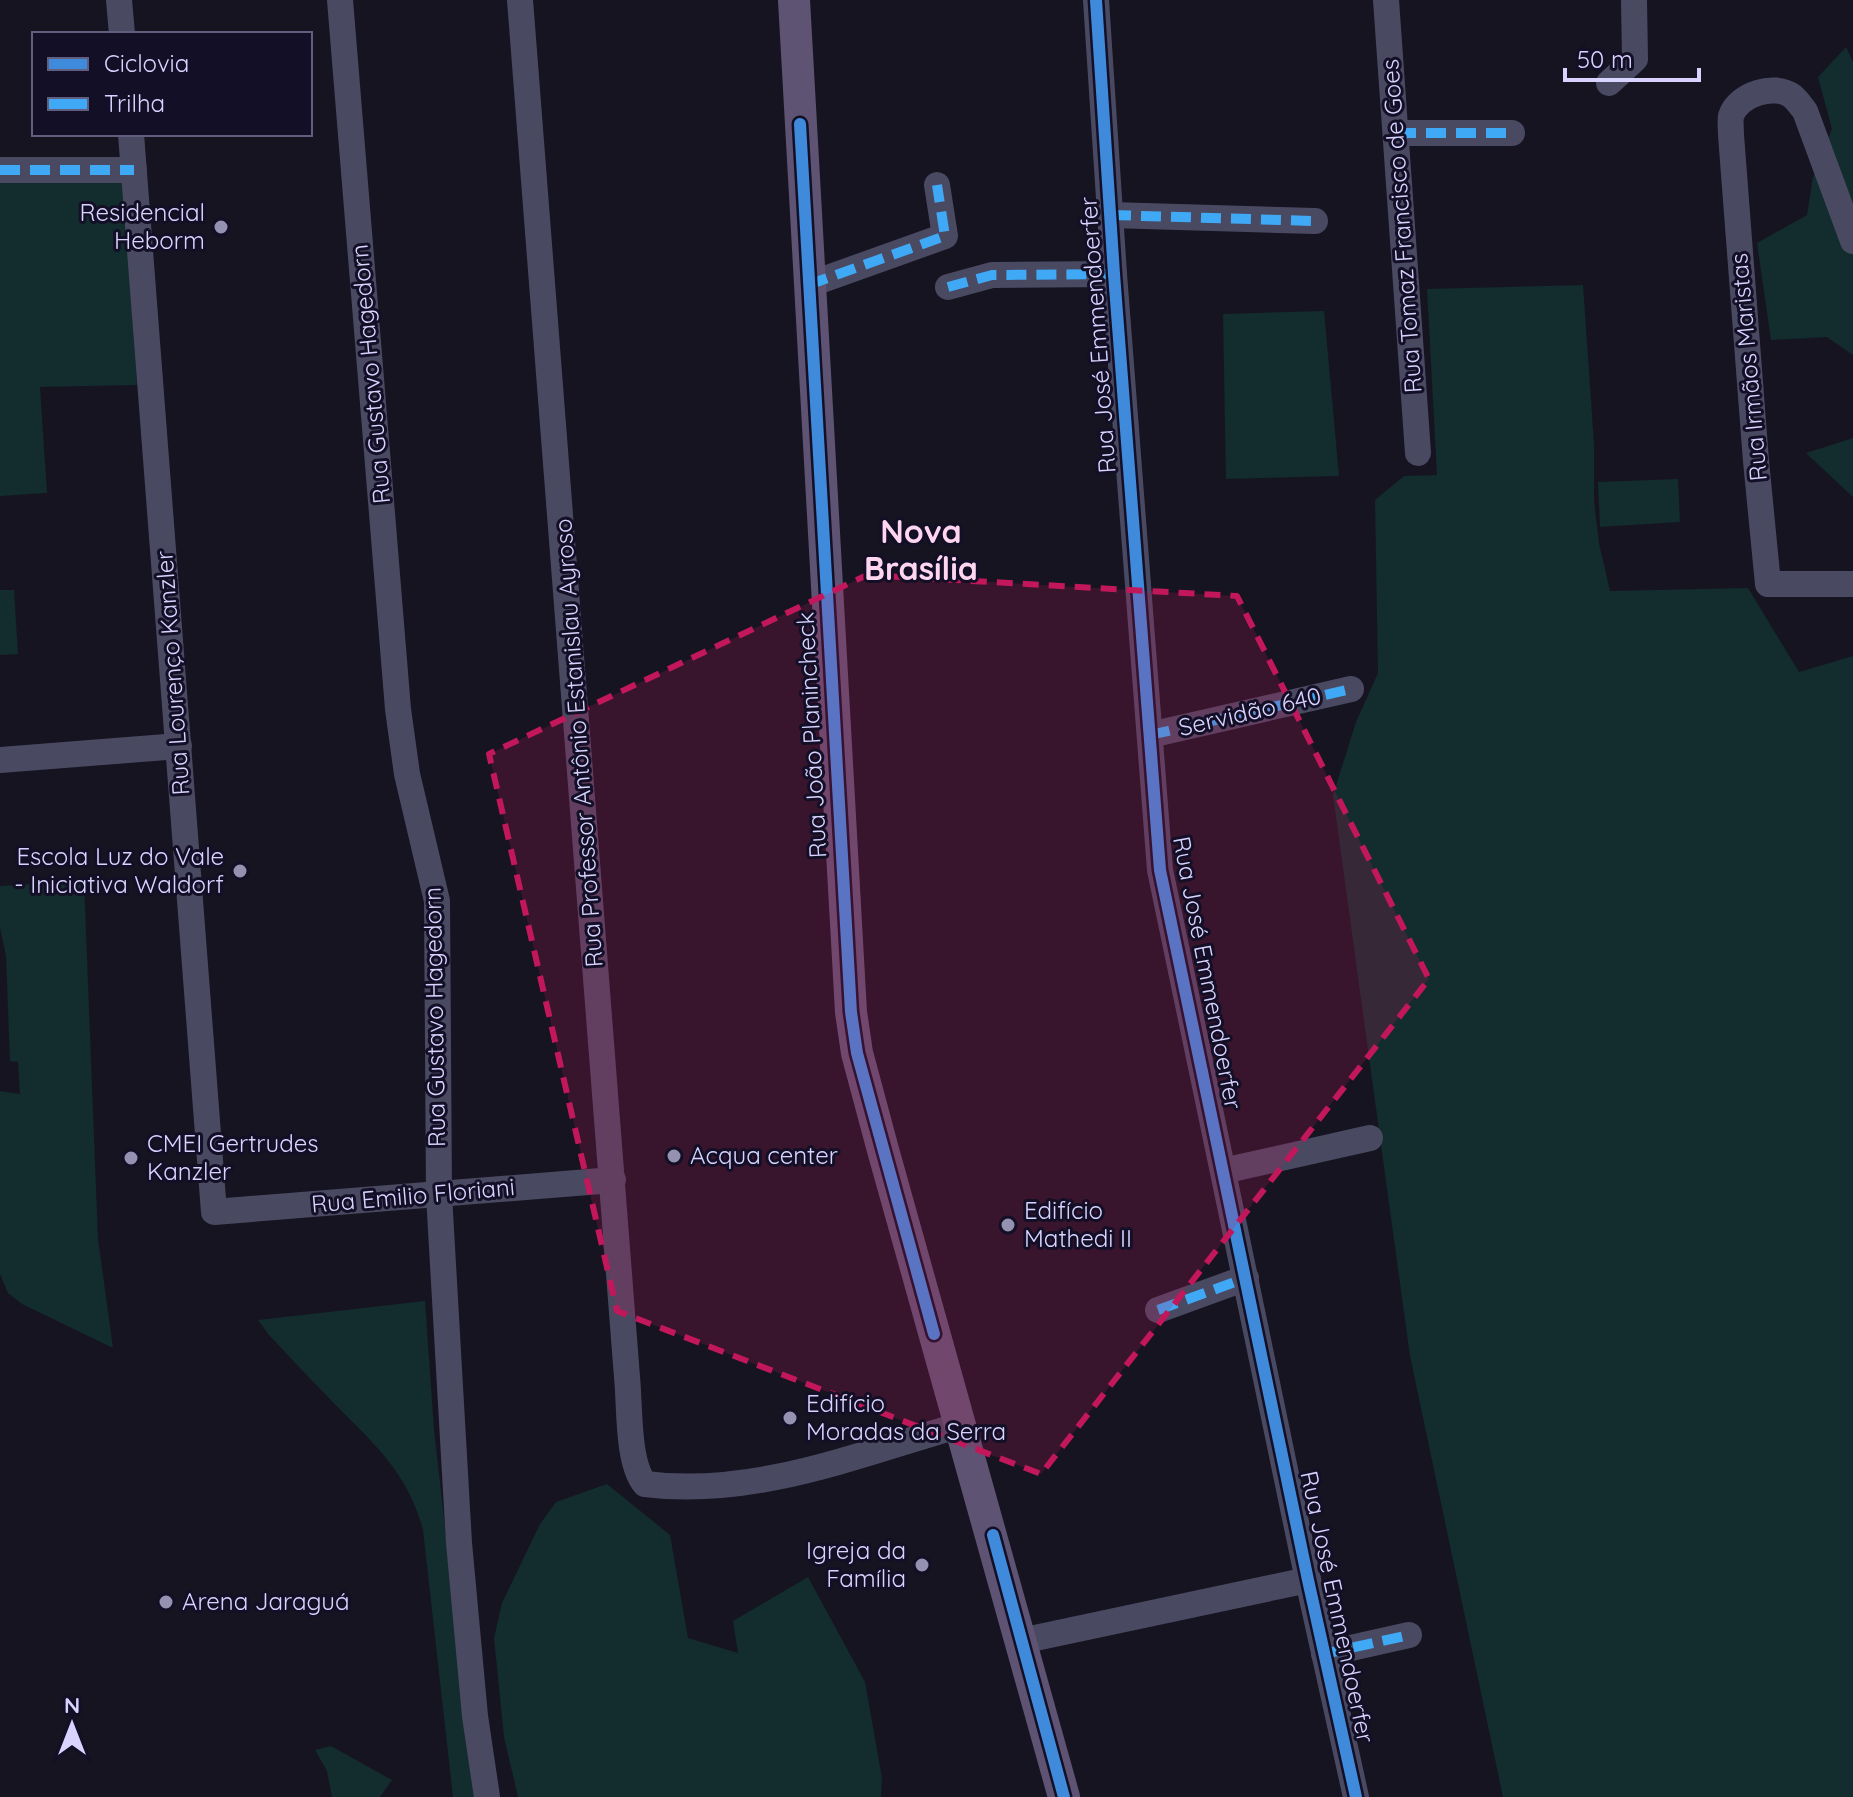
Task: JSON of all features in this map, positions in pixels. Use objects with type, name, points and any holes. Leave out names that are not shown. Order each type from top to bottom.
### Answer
[{"type":"main road","name":"Rua João Planincheck","points":[[794,0],[851,1012],[857,1053],[1064,1797]]},
{"type":"street","points":[[119,0],[122,32]]},
{"type":"street","name":"Rua Gustavo Hagedorn","points":[[340,0],[398,709],[407,774],[437,901],[439,1195],[459,1543],[475,1716],[487,1797]]},
{"type":"street","name":"Rua Professor Antônio Estanislau Ayroso","points":[[520,0],[634,1457],[640,1477],[645,1484],[675,1488],[784,1476],[961,1425]]},
{"type":"street","name":"Rua José Emmendoerfer","points":[[1096,0],[1160,870],[1356,1797]]},
{"type":"street","name":"Rua Tomaz Francisco de Goes","points":[[1386,0],[1418,453]]},
{"type":"street","points":[[1609,83],[1635,59],[1634,0]]},
{"type":"street","name":"Rua Irmãos Maristas","points":[[1853,241],[1805,111],[1792,96],[1772,90],[1749,97],[1737,105],[1731,117],[1768,584],[1853,584]]},
{"type":"street","points":[[1396,133],[1512,133]]},
{"type":"street","name":"Rua Lourenço Kanzler","points":[[131,136],[214,1212]]},
{"type":"street","points":[[0,170],[134,170]]},
{"type":"street","points":[[808,285],[945,236],[937,185]]},
{"type":"street","points":[[1111,215],[1315,221]]},
{"type":"street","points":[[948,287],[992,275],[1114,274]]},
{"type":"street","name":"Servidão 640","points":[[1150,735],[1351,689]]},
{"type":"street","points":[[0,760],[179,746]]},
{"type":"street","points":[[1223,1171],[1370,1138]]},
{"type":"street","name":"Rua Emilio Floriani","points":[[214,1212],[613,1180]]},
{"type":"street","points":[[1158,1310],[1246,1278]]},
{"type":"street","points":[[1021,1641],[1308,1580]]},
{"type":"street","points":[[1324,1654],[1409,1635]]},
{"type":"highlighted area","points":[[867,575],[1237,596],[1429,979],[1041,1474],[617,1311],[489,754]]},
{"type":"green space","points":[[1846,47],[1853,62],[1853,355],[1827,337],[1771,340],[1757,243],[1807,215],[1813,177],[1832,129],[1818,77]]},
{"type":"green space","points":[[0,176],[123,176],[137,385],[40,387],[47,493],[0,496]]},
{"type":"green space","points":[[1583,285],[1594,444],[1594,501],[1599,543],[1610,591],[1748,588],[1799,672],[1853,656],[1853,1797],[1503,1797],[1410,1356],[1333,795],[1356,722],[1378,673],[1375,500],[1404,476],[1437,475],[1427,289]]},
{"type":"green space","points":[[1324,311],[1339,476],[1226,479],[1223,314]]},
{"type":"green space","points":[[1853,438],[1853,497],[1806,453]]},
{"type":"green space","points":[[1678,479],[1680,522],[1600,527],[1598,482]]},
{"type":"green space","points":[[0,590],[14,590],[18,654],[0,655]]},
{"type":"green space","points":[[84,881],[98,1239],[113,1348],[22,1304],[8,1293],[0,1274],[0,1091],[20,1094],[18,1062],[10,1061],[0,886]]},
{"type":"green space","points":[[425,1301],[434,1429],[475,1797],[453,1797],[423,1530],[416,1509],[385,1457],[258,1320]]},
{"type":"green space","points":[[607,1484],[670,1535],[688,1638],[738,1653],[733,1621],[808,1577],[865,1682],[882,1778],[881,1797],[518,1797],[504,1737],[494,1638],[502,1603],[540,1524],[556,1502]]},
{"type":"green space","points":[[331,1746],[392,1780],[380,1797],[332,1797],[327,1771],[315,1750]]},
{"type":"marked path","points":[[1396,133],[1512,133]]},
{"type":"marked path","points":[[0,170],[134,170]]},
{"type":"marked path","points":[[808,285],[945,236],[937,185]]},
{"type":"marked path","points":[[1111,215],[1315,221]]},
{"type":"marked path","points":[[948,287],[992,275],[1114,274]]},
{"type":"marked path","points":[[1150,735],[1351,689]]},
{"type":"marked path","points":[[1158,1310],[1246,1278]]},
{"type":"marked path","points":[[1324,1654],[1409,1635]]},
{"type":"cycle path","points":[[1096,0],[1160,870],[1356,1797]]},
{"type":"cycle path","points":[[800,124],[851,1012],[857,1053],[934,1334]]},
{"type":"cycle path","points":[[993,1535],[1064,1797]]},
{"type":"place","name":"Residencial Heborm","points":[[221,227]]},
{"type":"place","name":"Escola Luz do Vale - Iniciativa Waldorf","points":[[240,871]]},
{"type":"place","name":"Acqua center","points":[[674,1156]]},
{"type":"place","name":"CMEI Gertrudes Kanzler","points":[[131,1158]]},
{"type":"place","name":"Edifício Mathedi II","points":[[1008,1225]]},
{"type":"place","name":"Edifício Moradas da Serra","points":[[790,1418]]},
{"type":"place","name":"Igreja da Família","points":[[922,1565]]},
{"type":"place","name":"Arena Jaraguá","points":[[166,1602]]},
{"type":"district","name":"Nova Brasília","points":[[921,550]]}]
